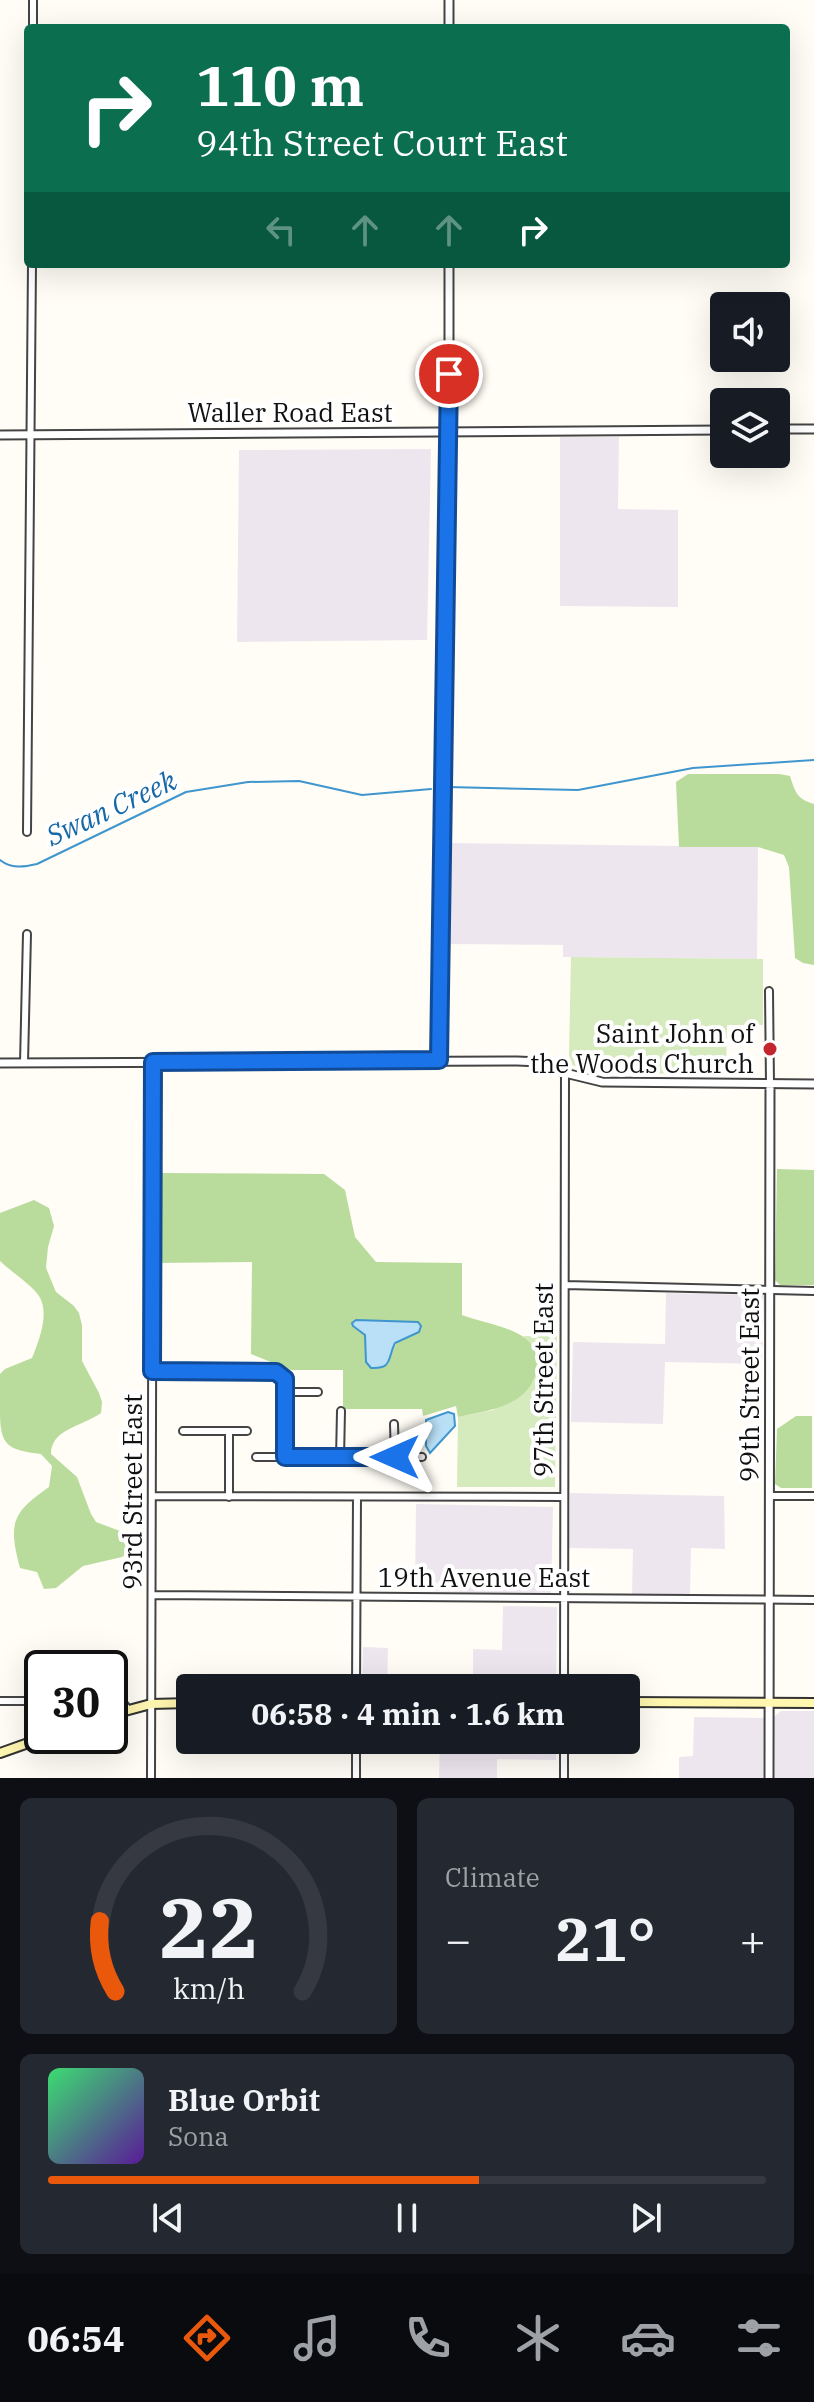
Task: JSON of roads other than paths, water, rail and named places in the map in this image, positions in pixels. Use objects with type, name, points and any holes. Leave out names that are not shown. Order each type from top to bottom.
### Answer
[{"type":"main road","points":[[640,1702],[814,1703]]},
{"type":"main road","points":[[128,1709],[176,1703]]},
{"type":"main road","points":[[0,1753],[24,1744]]},
{"type":"street","points":[[33,0],[33,24]]},
{"type":"street","points":[[449,0],[449,24]]},
{"type":"street","points":[[27,832],[32,268]]},
{"type":"street","points":[[439,1060],[449,268]]},
{"type":"street","points":[[790,429],[814,429]]},
{"type":"street","name":"Waller Road East","points":[[0,435],[710,430]]},
{"type":"street","points":[[24,1063],[27,934]]},
{"type":"street","name":"99th Street East","points":[[769,991],[769,1778]]},
{"type":"street","name":"93rd Street East","points":[[151,1778],[153,1062]]},
{"type":"street","points":[[0,1063],[540,1062],[565,1073],[602,1082],[814,1084]]},
{"type":"street","name":"97th Street East","points":[[564,1674],[565,1073]]},
{"type":"street","points":[[565,1285],[814,1291]]},
{"type":"street","points":[[152,1371],[276,1372],[285,1379],[285,1457]]},
{"type":"street","points":[[285,1392],[318,1392]]},
{"type":"street","points":[[340,1458],[341,1411]]},
{"type":"street","points":[[394,1424],[395,1457]]},
{"type":"street","points":[[183,1431],[247,1431]]},
{"type":"street","points":[[229,1431],[229,1497]]},
{"type":"street","points":[[256,1457],[422,1457]]},
{"type":"street","points":[[153,1496],[564,1497]]},
{"type":"street","points":[[770,1496],[814,1496]]},
{"type":"street","points":[[356,1674],[357,1497]]},
{"type":"street","name":"19th Avenue East","points":[[153,1595],[814,1600]]},
{"type":"street","points":[[0,1701],[24,1701]]},
{"type":"street","points":[[356,1754],[356,1778]]},
{"type":"street","points":[[564,1754],[564,1778]]},
{"type":"water","points":[[356,1320],[418,1322],[421,1326],[419,1332],[395,1343],[386,1365],[371,1368],[366,1362],[365,1335],[352,1323]]},
{"type":"water","points":[[448,1412],[454,1414],[455,1426],[430,1453],[426,1446],[426,1420]]},
{"type":"waterway","name":"Swan Creek","points":[[448,787],[578,790],[693,768],[814,760]]},
{"type":"waterway","name":"Swan Creek","points":[[0,860],[13,866],[37,864],[186,792],[248,782],[299,781],[362,795],[431,789]]},
{"type":"place","name":"Saint John of the Woods Church","points":[[770,1049]]}]
